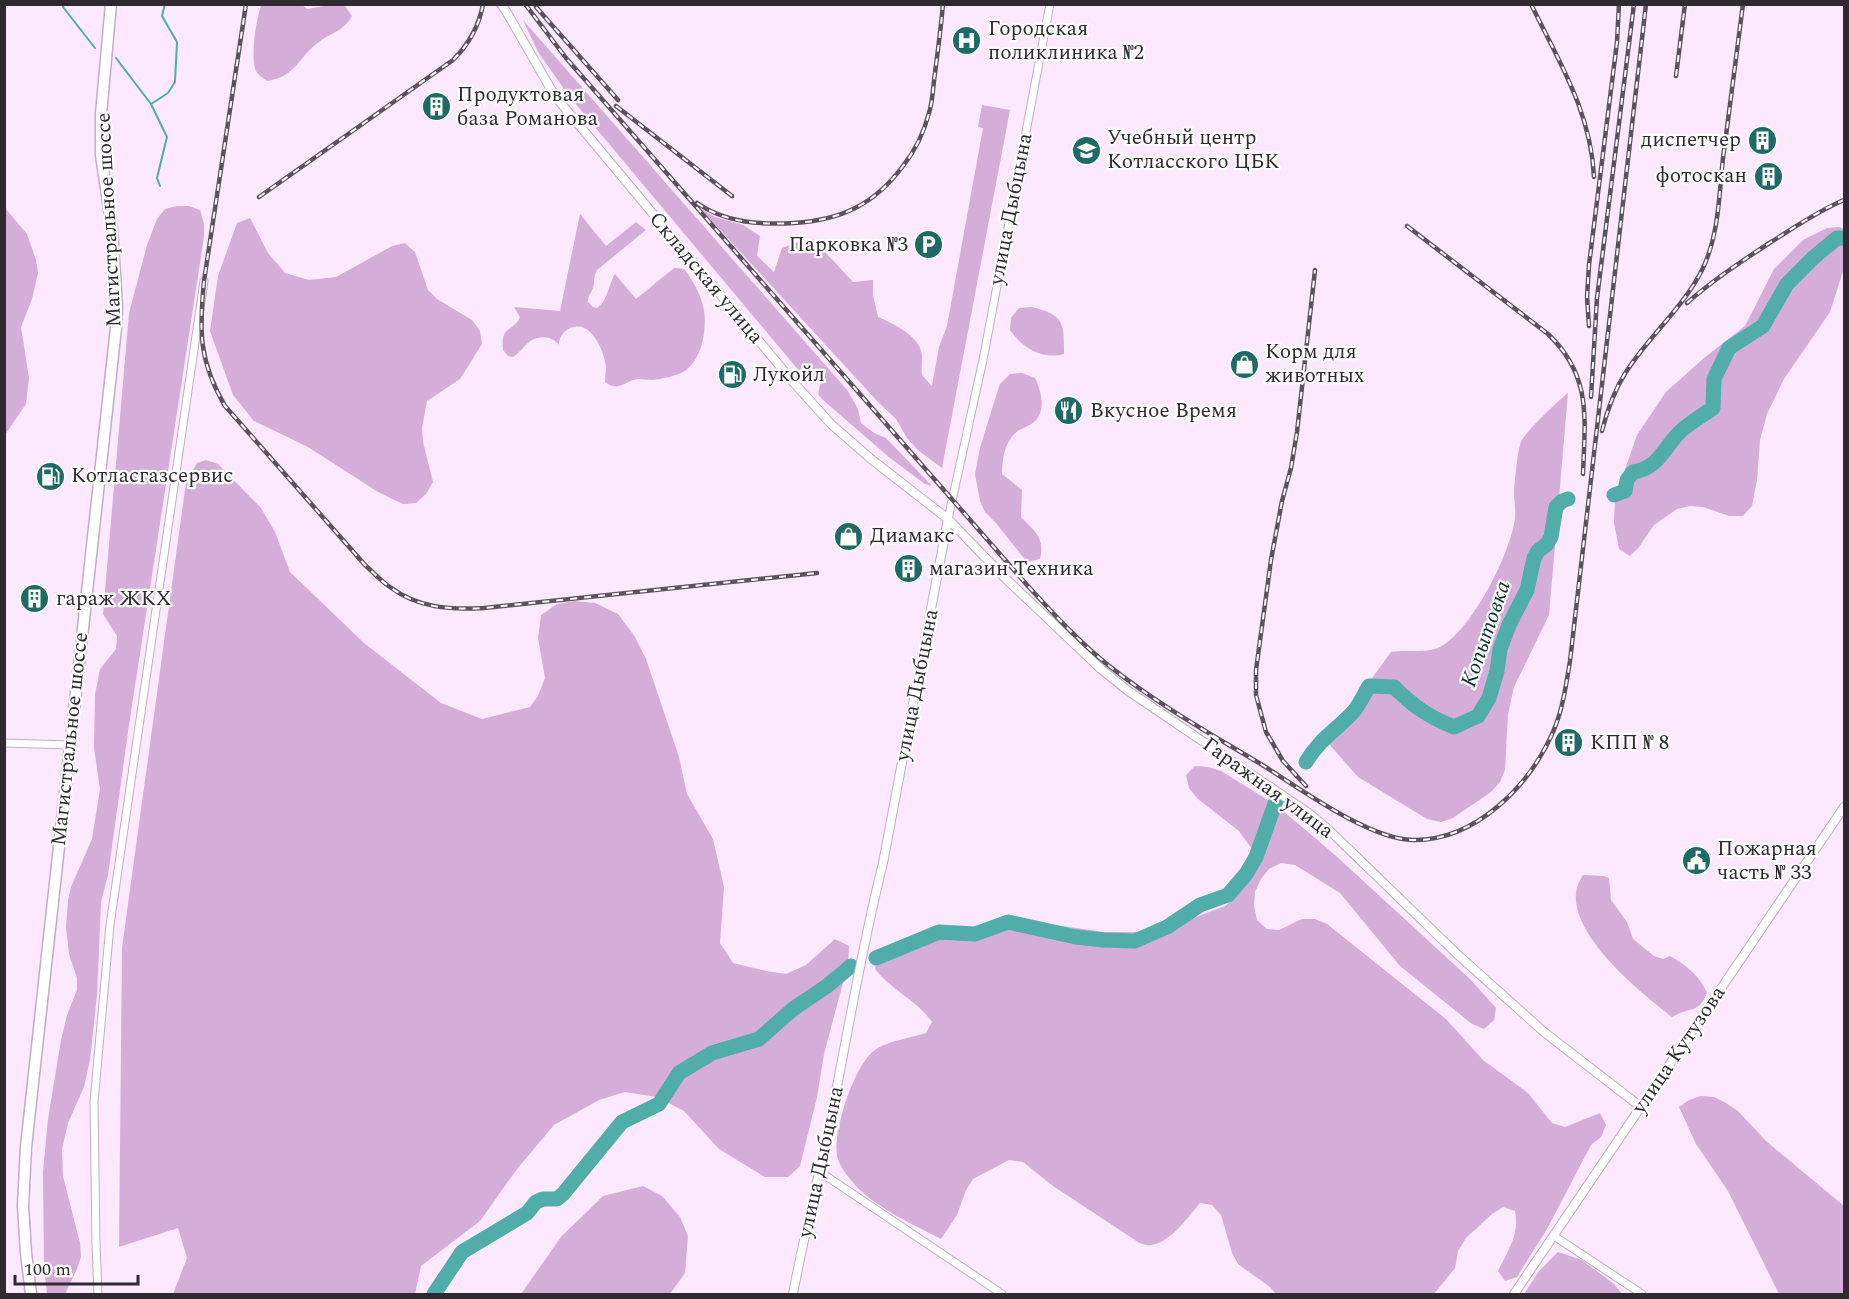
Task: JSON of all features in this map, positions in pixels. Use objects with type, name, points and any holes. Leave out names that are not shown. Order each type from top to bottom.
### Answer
[{"type":"main road","name":"Магистральное шоссе","points":[[31,1294],[23,1206],[26,1147],[117,307],[112,229],[101,155],[101,114],[111,4]]},
{"type":"street","name":"Складская улица","points":[[501,4],[555,96],[794,383],[831,424],[871,459],[948,519]]},
{"type":"street","name":"улица Дыбцына","points":[[793,1294],[883,863],[948,519],[984,355],[1050,4]]},
{"type":"street","points":[[98,1294],[94,1102],[106,957],[204,281]]},
{"type":"street","name":"Гаражная улица","points":[[948,519],[1006,579],[1101,669],[1127,690],[1310,814],[1457,954],[1544,1032],[1641,1107]]},
{"type":"street","points":[[4,743],[70,745]]},
{"type":"street","name":"улица Кутузова","points":[[1514,1294],[1845,807]]},
{"type":"street","points":[[820,1172],[1002,1294]]},
{"type":"street","points":[[1554,1236],[1642,1294]]},
{"type":"shaded area","points":[[262,4],[302,5],[307,9],[329,5],[345,6],[352,16],[341,29],[312,48],[291,71],[277,79],[267,81],[259,75],[254,65],[256,28]]},
{"type":"shaded area","points":[[523,20],[848,391],[858,409],[861,423],[874,433],[886,438],[932,486],[925,484],[890,458],[823,400],[818,394],[821,381],[812,374],[800,372],[569,96],[538,52]]},
{"type":"shaded area","points":[[982,105],[1010,110],[942,468],[919,451],[907,438],[896,419],[701,209],[715,217],[743,225],[760,236],[757,256],[774,272],[782,248],[813,239],[853,282],[873,280],[873,295],[878,317],[891,323],[917,342],[922,355],[922,375],[932,386],[939,347],[947,326],[983,128],[978,127]]},
{"type":"shaded area","points":[[189,206],[200,210],[204,224],[204,237],[108,875],[101,902],[97,995],[90,1060],[84,1087],[68,1123],[62,1149],[63,1176],[80,1243],[81,1257],[65,1294],[47,1294],[44,1267],[43,1172],[48,1119],[61,1040],[67,1015],[77,990],[77,978],[69,954],[66,927],[68,900],[71,887],[92,839],[100,789],[94,748],[95,695],[100,669],[116,649],[117,636],[103,614],[129,313],[147,245],[157,219],[165,209]]},
{"type":"shaded area","points":[[5,208],[27,234],[38,273],[32,299],[21,327],[29,378],[26,404],[5,435]]},
{"type":"shaded area","points":[[580,214],[606,246],[636,222],[646,230],[597,270],[588,300],[593,307],[597,308],[604,300],[615,274],[636,299],[674,268],[684,269],[690,278],[703,304],[705,327],[699,353],[683,372],[660,379],[639,379],[618,386],[610,385],[605,382],[606,368],[599,344],[586,328],[581,327],[570,328],[566,331],[559,345],[543,337],[530,342],[513,357],[508,356],[503,350],[505,333],[520,317],[514,307],[560,311]]},
{"type":"shaded area","points":[[250,218],[268,253],[285,273],[309,280],[336,277],[392,246],[405,243],[415,252],[428,290],[437,299],[472,320],[480,331],[482,344],[460,379],[427,401],[422,428],[423,442],[433,482],[426,494],[416,503],[403,504],[378,492],[308,447],[254,421],[233,395],[210,331],[218,276],[237,223]]},
{"type":"shaded area","points":[[1827,228],[1844,229],[1844,268],[1830,312],[1784,379],[1767,414],[1760,440],[1757,480],[1752,506],[1743,516],[1729,516],[1703,507],[1690,506],[1677,509],[1654,525],[1630,556],[1619,549],[1614,523],[1615,498],[1637,435],[1666,392],[1745,326],[1774,269],[1803,240]]},
{"type":"shaded area","points":[[1032,307],[1057,317],[1063,328],[1064,354],[1048,355],[1034,351],[1010,330],[1011,318],[1019,308]]},
{"type":"shaded area","points":[[1022,373],[1035,378],[1041,394],[1042,406],[1034,422],[1013,435],[1004,455],[1002,474],[1022,490],[1021,517],[1040,540],[1040,559],[1027,562],[985,512],[980,501],[975,474],[980,448],[1000,384],[1010,374]]},
{"type":"shaded area","points":[[1568,393],[1549,615],[1514,687],[1508,714],[1505,770],[1500,782],[1491,792],[1453,818],[1441,822],[1427,819],[1358,777],[1329,744],[1324,734],[1351,707],[1391,652],[1429,650],[1440,647],[1465,625],[1488,590],[1512,534],[1515,516],[1514,492],[1521,442],[1535,424]]},
{"type":"shaded area","points":[[206,460],[218,464],[261,508],[275,532],[290,572],[364,643],[441,703],[482,719],[530,707],[538,696],[545,678],[538,638],[541,615],[557,604],[575,601],[595,603],[618,614],[635,637],[646,659],[679,757],[687,794],[713,839],[724,887],[720,943],[733,963],[786,974],[806,965],[835,939],[849,946],[848,964],[824,1054],[817,1097],[800,1166],[788,1177],[765,1177],[719,1149],[684,1111],[657,1097],[625,1092],[599,1100],[554,1125],[517,1169],[480,1221],[421,1266],[415,1294],[173,1294],[187,1258],[178,1228],[119,1247],[122,948],[186,482],[197,463]]},
{"type":"shaded area","points":[[1195,766],[1221,771],[1276,805],[1335,855],[1471,980],[1496,1008],[1494,1020],[1484,1029],[1472,1024],[1400,966],[1340,893],[1295,865],[1281,863],[1269,869],[1255,892],[1254,906],[1257,920],[1267,929],[1279,930],[1302,919],[1315,919],[1327,924],[1446,1019],[1483,1060],[1528,1093],[1552,1123],[1565,1127],[1600,1113],[1606,1125],[1601,1137],[1591,1145],[1547,1229],[1517,1277],[1505,1281],[1498,1271],[1512,1242],[1516,1227],[1515,1211],[1503,1207],[1466,1238],[1458,1251],[1455,1268],[1434,1294],[1276,1294],[1238,1264],[1232,1253],[1221,1215],[1212,1205],[1200,1203],[1179,1228],[1166,1239],[1152,1245],[1145,1245],[1053,1186],[1023,1162],[1009,1160],[973,1179],[966,1190],[957,1215],[941,1239],[869,1198],[844,1171],[837,1156],[838,1130],[847,1097],[861,1066],[878,1048],[926,1033],[932,1022],[919,1007],[875,969],[877,956],[887,948],[980,926],[1034,922],[1104,932],[1167,932],[1188,920],[1225,906],[1235,898],[1250,878],[1255,866],[1254,852],[1239,831],[1198,799],[1189,788],[1186,775]]},
{"type":"shaded area","points":[[1583,875],[1609,878],[1611,900],[1627,922],[1633,939],[1654,956],[1663,959],[1670,956],[1682,963],[1701,981],[1707,993],[1697,1007],[1672,1017],[1640,991],[1603,954],[1588,934],[1578,913],[1576,893]]},
{"type":"shaded area","points":[[1701,1096],[1714,1097],[1738,1111],[1766,1141],[1844,1206],[1844,1294],[1779,1294],[1728,1191],[1696,1144],[1679,1107]]},
{"type":"shaded area","points":[[643,1186],[662,1196],[680,1217],[688,1236],[685,1273],[670,1294],[521,1294],[561,1237],[603,1196]]},
{"type":"shaded area","points":[[1558,1252],[1582,1260],[1614,1284],[1622,1294],[1524,1294],[1539,1271]]},
{"type":"waterway","points":[[64,4],[63,7],[95,48]]},
{"type":"waterway","points":[[151,104],[168,93],[175,82],[177,42],[162,16],[165,4]]},
{"type":"waterway","points":[[116,58],[151,104],[167,137],[157,178],[160,186]]},
{"type":"waterway","name":"Копытовка","points":[[1614,495],[1625,491],[1627,480],[1633,472],[1650,466],[1682,430],[1713,408],[1714,379],[1729,348],[1763,326],[1787,284],[1837,238],[1844,238]]},
{"type":"waterway","name":"Копытовка","points":[[1306,762],[1323,740],[1354,711],[1369,686],[1394,687],[1422,710],[1454,727],[1478,716],[1489,698],[1497,671],[1500,649],[1509,625],[1527,590],[1534,558],[1551,537],[1556,507],[1568,499]]},
{"type":"waterway","name":"Копытовка","points":[[876,958],[939,932],[975,934],[1008,922],[1076,937],[1135,941],[1167,927],[1200,905],[1228,895],[1246,874],[1256,857],[1277,798]]},
{"type":"waterway","name":"Копытовка","points":[[434,1294],[462,1252],[527,1213],[536,1202],[543,1199],[557,1199],[622,1122],[659,1104],[679,1073],[712,1053],[759,1039],[793,1009],[851,966]]},
{"type":"railway","points":[[246,4],[204,281],[203,346],[210,375],[225,406],[365,565],[401,594],[423,603],[459,609],[817,573]]},
{"type":"railway","points":[[259,197],[453,60],[472,35],[483,4]]},
{"type":"railway","points":[[525,4],[566,58],[1027,585],[1086,646],[1108,665],[1165,706],[1336,812],[1376,831],[1396,838],[1413,840],[1436,838],[1458,831],[1479,820],[1498,806],[1515,790],[1543,752],[1559,715],[1570,661],[1646,4]]},
{"type":"railway","points":[[697,203],[731,219],[769,224],[794,223],[841,214],[855,208],[880,191],[892,180],[911,154],[927,120],[932,98],[943,4]]},
{"type":"railway","points":[[1531,4],[1580,109],[1592,153],[1594,177]]},
{"type":"railway","points":[[1589,326],[1587,297],[1589,265],[1617,42],[1619,4]]},
{"type":"railway","points":[[1591,397],[1597,298],[1634,4]]},
{"type":"railway","points":[[1676,76],[1685,4]]},
{"type":"railway","points":[[1602,431],[1612,400],[1626,372],[1685,297],[1708,257],[1717,215],[1743,4]]},
{"type":"railway","points":[[536,7],[618,100]]},
{"type":"railway","points":[[616,106],[732,196]]},
{"type":"railway","points":[[1687,303],[1771,242],[1816,214],[1844,200]]},
{"type":"railway","points":[[1407,226],[1548,334],[1562,350],[1579,382],[1583,399],[1585,434],[1583,474]]},
{"type":"railway","points":[[1306,786],[1283,761],[1266,732],[1256,695],[1256,670],[1271,560],[1297,432],[1315,270]]},
{"type":"place","name":"Городская поликлиника №2","points":[[967,41]]},
{"type":"place","name":"Продуктовая база Романова","points":[[436,107]]},
{"type":"place","name":"диспетчер","points":[[1762,140]]},
{"type":"place","name":"Учебный центр Котласского ЦБК","points":[[1086,150]]},
{"type":"place","name":"фотоскан","points":[[1768,176]]},
{"type":"place","name":"Парковка №3","points":[[929,245]]},
{"type":"place","name":"Корм для животных","points":[[1244,364]]},
{"type":"place","name":"Лукойл","points":[[732,375]]},
{"type":"place","name":"Вкусное Время","points":[[1069,411]]},
{"type":"place","name":"Котласгазсервис","points":[[50,476]]},
{"type":"place","name":"Диамакс","points":[[849,536]]},
{"type":"place","name":"магазин Техника","points":[[908,569]]},
{"type":"place","name":"гараж ЖКХ","points":[[35,599]]},
{"type":"place","name":"КПП № 8","points":[[1569,743]]},
{"type":"place","name":"Пожарная часть № 33","points":[[1696,861]]}]
